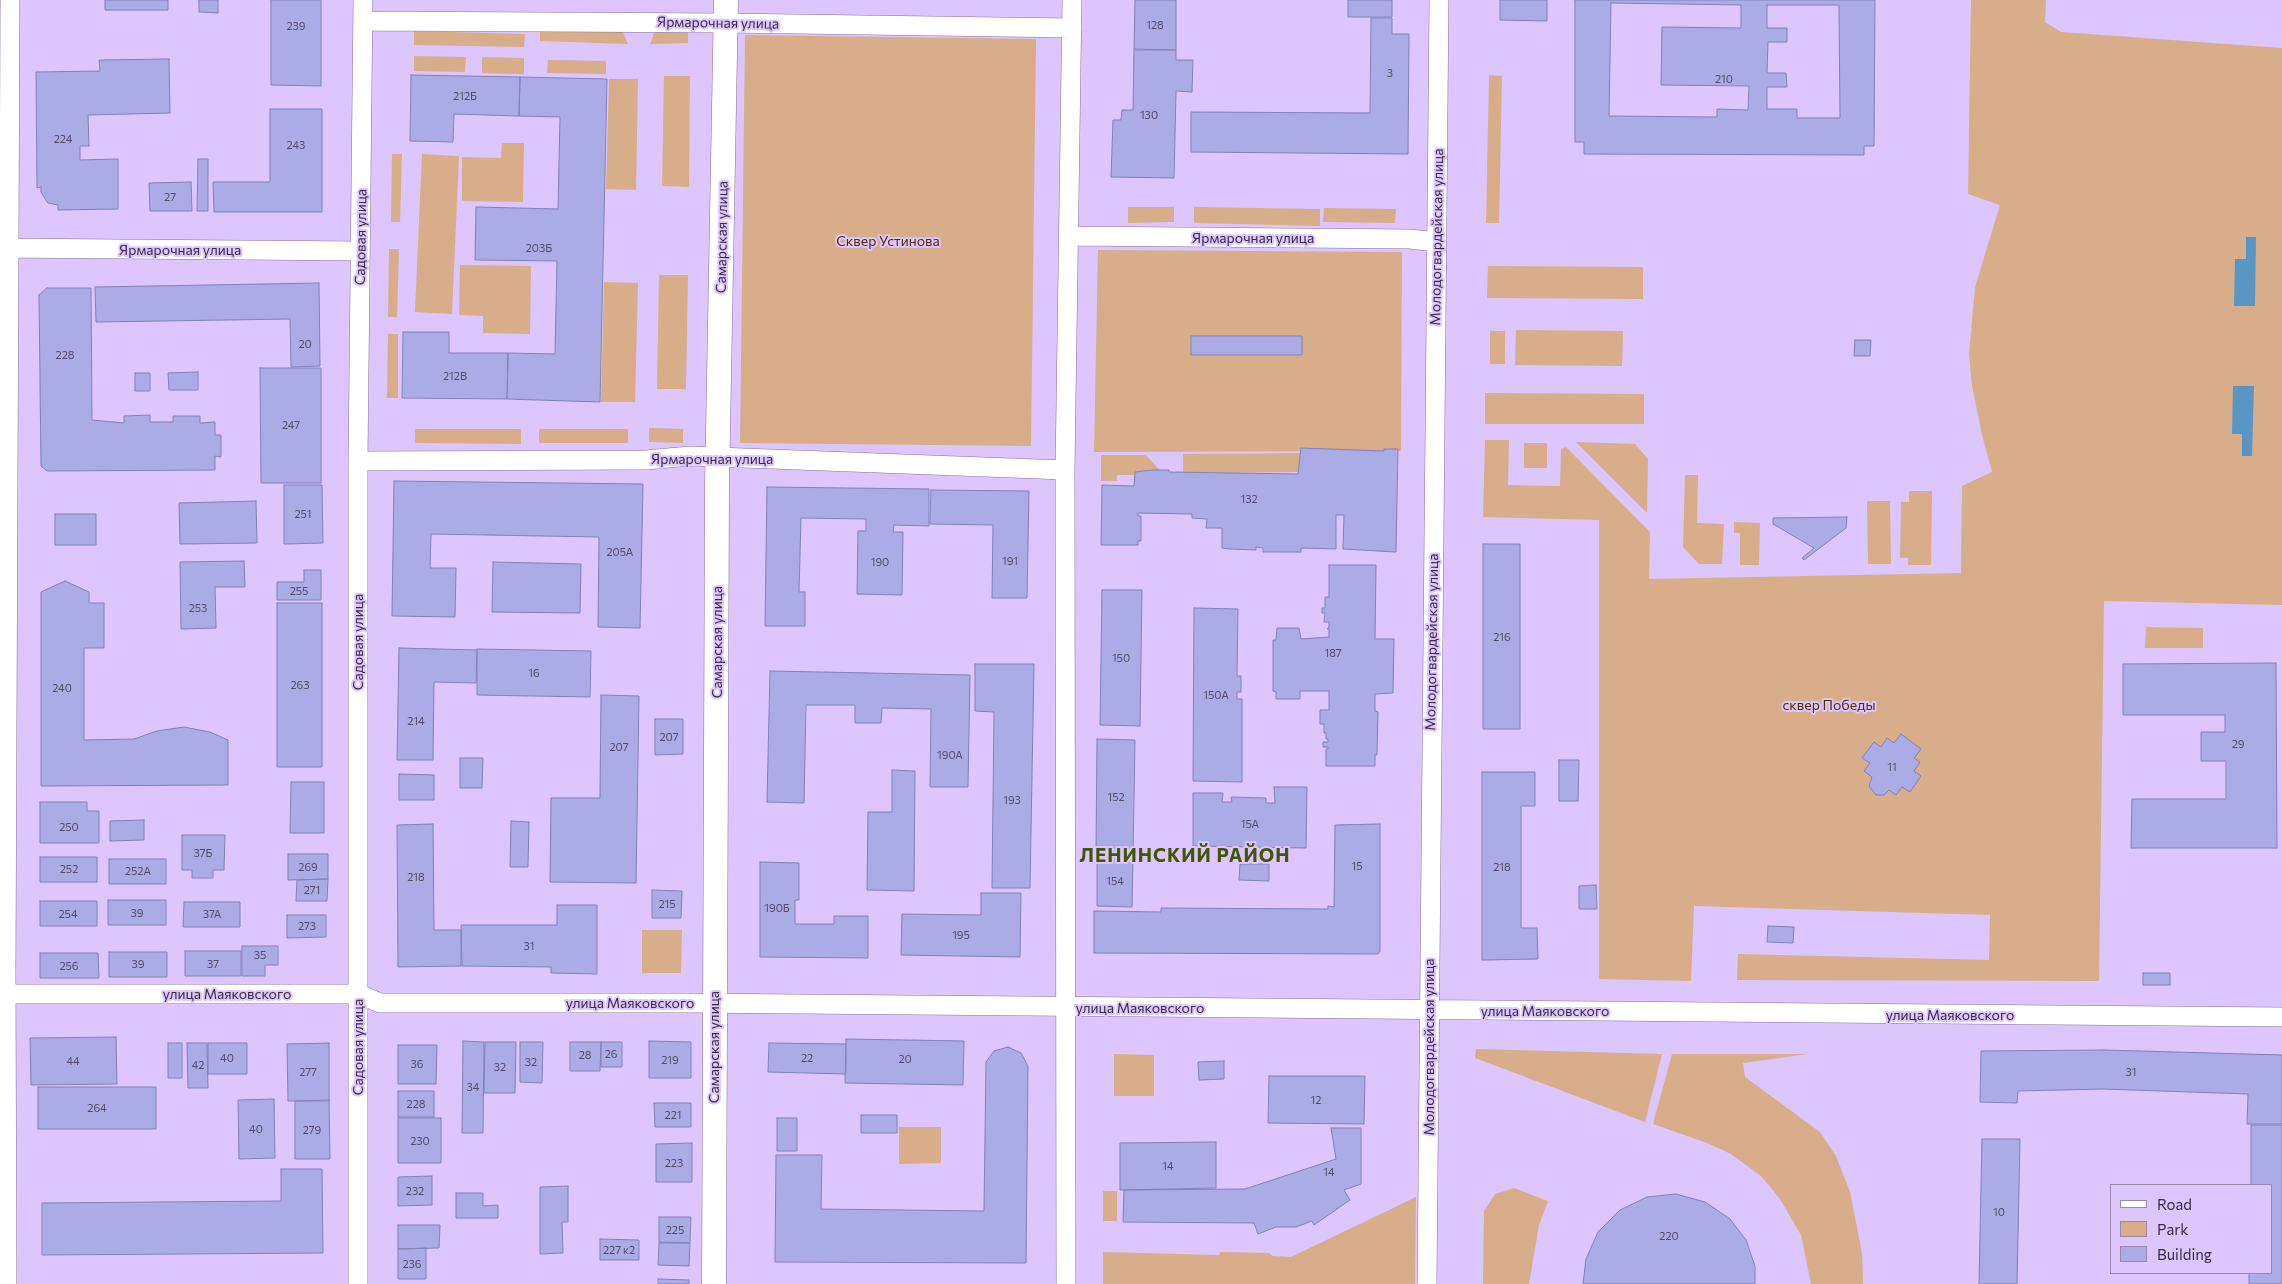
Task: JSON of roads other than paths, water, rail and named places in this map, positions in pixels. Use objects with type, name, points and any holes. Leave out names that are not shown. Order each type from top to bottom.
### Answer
[{"type":"main road","name":"Самарская улица","points":[[714,1284],[718,457],[726,12]]},
{"type":"street","points":[[7,1284],[3,994],[7,498],[5,249],[10,0]]},
{"type":"street","name":"Садовая улица","points":[[358,1284],[358,461],[363,0]]},
{"type":"street","points":[[1066,1284],[1065,470],[1070,236],[1072,0]]},
{"type":"street","name":"Молодогвардейская улица","points":[[1427,1284],[1428,1010],[1439,0]]},
{"type":"street","name":"Ярмарочная улица","points":[[363,21],[726,12],[1072,28]]},
{"type":"street","name":"Ярмарочная улица","points":[[1070,236],[1410,239],[1436,242]]},
{"type":"street","name":"Ярмарочная улица","points":[[5,249],[360,251]]},
{"type":"street","name":"Ярмарочная улица","points":[[358,461],[646,460],[690,456],[1065,470]]},
{"type":"street","name":"улица Маяковского","points":[[3,994],[359,994],[380,1003],[2282,1017]]},
{"type":"water","points":[[2246,237],[2256,237],[2255,306],[2234,306],[2235,259],[2246,259]]},
{"type":"water","points":[[2233,386],[2254,386],[2252,456],[2242,456],[2242,434],[2232,434]]},
{"type":"district","name":"ЛЕНИНСКИЙ РАЙОН","points":[[1185,856]]},
{"type":"park label","name":"Сквер Устинова","points":[[888,241]]},
{"type":"park label","name":"сквер Победы","points":[[1829,705]]}]
